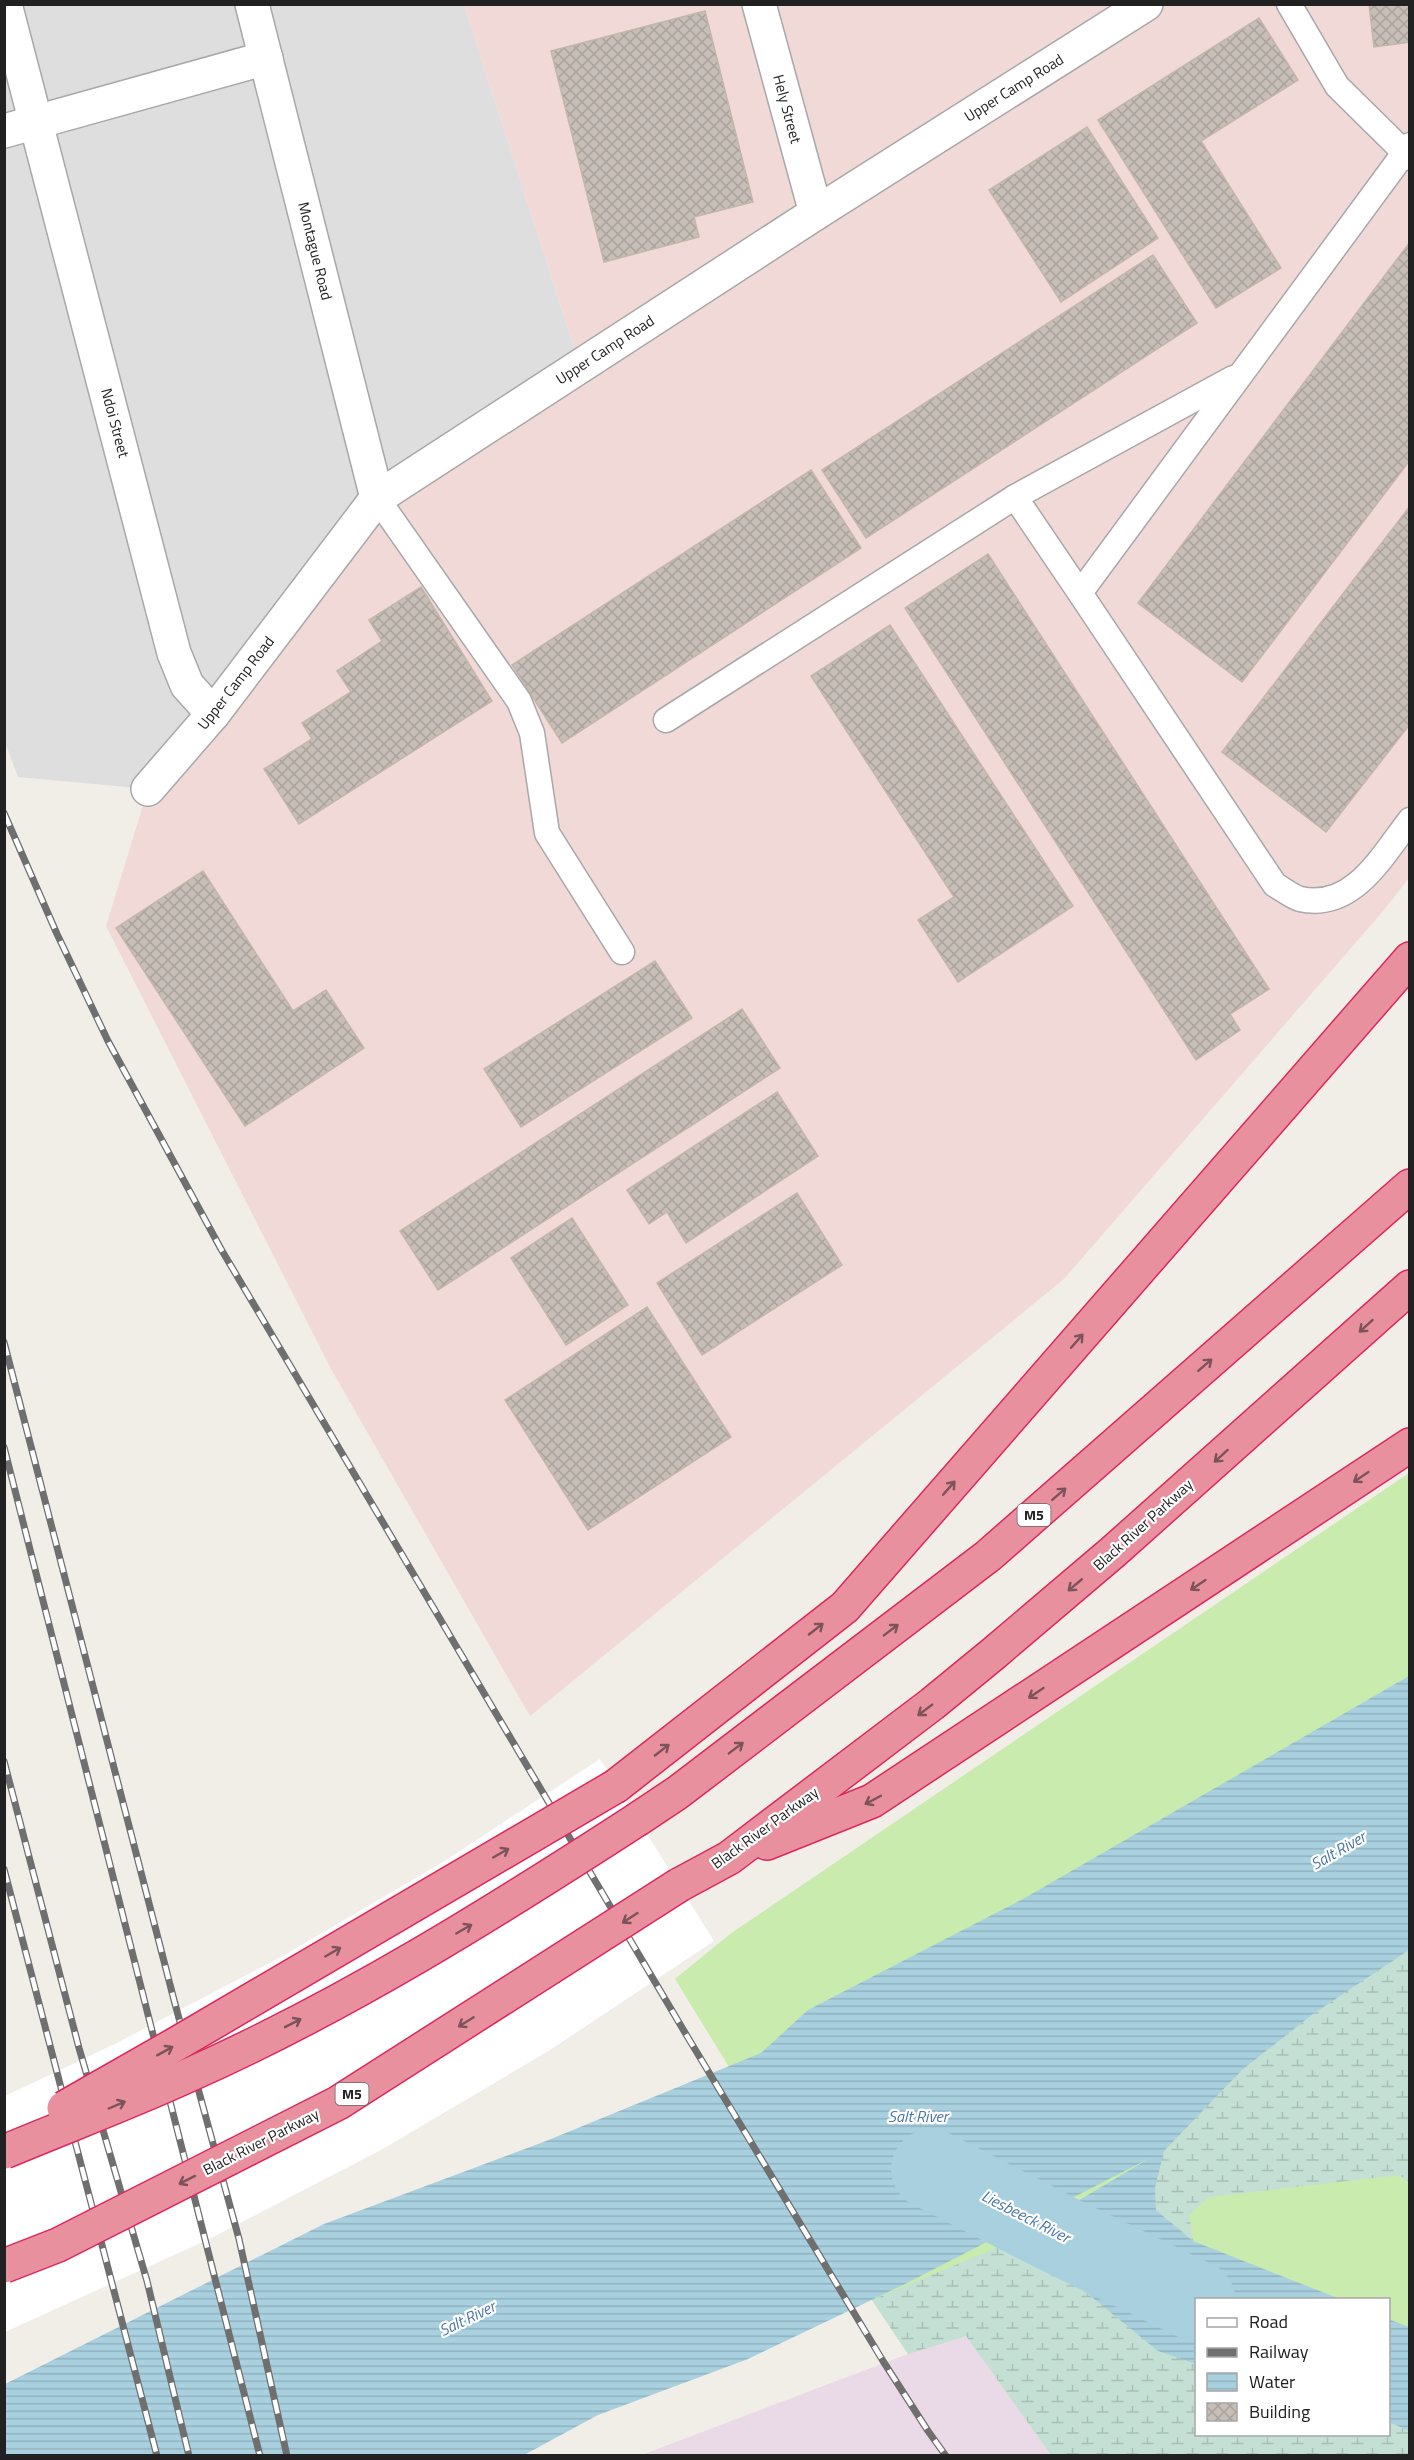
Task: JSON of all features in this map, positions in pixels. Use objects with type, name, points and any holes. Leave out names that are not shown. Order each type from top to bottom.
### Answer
[{"type":"highway","points":[[4,2142],[178,2043],[616,1786],[844,1607],[1410,959]]},
{"type":"highway","name":"M5","points":[[4,2152],[190,2075],[342,1999],[501,1908],[638,1820],[677,1793],[988,1556],[1410,1186]]},
{"type":"highway","name":"Black River Parkway","points":[[4,2266],[58,2245],[338,2103],[679,1885],[729,1858],[923,1711],[993,1654],[1113,1552],[1410,1287]]},
{"type":"highway","points":[[729,1858],[872,1801],[1410,1445]]},
{"type":"street","name":"Ndoi Street","points":[[5,4],[174,653],[187,685],[213,714]]},
{"type":"street","name":"Montague Road","points":[[252,4],[377,498]]},
{"type":"street","name":"Hely Street","points":[[759,4],[816,213]]},
{"type":"street","name":"Upper Camp Road","points":[[148,789],[213,714],[377,498],[816,213],[1146,4]]},
{"type":"street","points":[[4,131],[266,58]]},
{"type":"lane","points":[[1080,593],[1240,374],[1407,152],[1337,86],[1289,4]]},
{"type":"lane","points":[[666,720],[1015,497],[1240,374]]},
{"type":"lane","points":[[1015,497],[1275,885],[1298,899],[1329,901],[1360,884],[1410,820]]},
{"type":"lane","points":[[377,498],[519,701],[532,733],[547,833],[622,952]]},
{"type":"shaded area","points":[[5,5],[464,5],[580,366],[148,789],[18,777],[5,742]]},
{"type":"shaded area","points":[[464,5],[1409,5],[1409,878],[1384,910],[1064,1279],[530,1716],[331,1369],[106,926],[148,789],[377,498],[580,366]]},
{"type":"shaded area","points":[[966,2336],[1051,2455],[639,2456],[908,2354]]},
{"type":"green space","points":[[1409,1473],[1409,2455],[1051,2455],[966,2336],[908,2354],[872,2300],[675,1979],[730,1934]]},
{"type":"green space","points":[[1409,1950],[1409,2182],[1399,2175],[1209,2197],[1189,2215],[1193,2241],[1156,2210],[1155,2188],[1164,2151],[1242,2070],[1313,2014]]},
{"type":"green space","points":[[1005,2244],[1040,2255],[1158,2351],[1195,2364],[1195,2436],[1390,2436],[1390,2422],[1409,2431],[1409,2455],[1051,2455],[966,2336],[908,2354],[872,2300]]},
{"type":"water","name":"Salt River","points":[[1409,1676],[1409,1950],[1313,2014],[1242,2070],[1164,2151],[1155,2188],[1156,2210],[1193,2241],[1337,2298],[1195,2298],[1195,2364],[1158,2351],[1040,2255],[1005,2244],[1150,2158],[905,2284],[748,2359],[598,2415],[524,2455],[5,2455],[5,2384],[324,2224],[546,2141],[761,2053],[808,2010],[1023,1899]]},
{"type":"water","points":[[1390,2320],[1409,2327],[1409,2431],[1390,2422]]},
{"type":"pier","points":[[600,1759],[714,1941],[550,2050],[381,2150],[207,2240],[5,2332],[5,2096],[115,2044],[281,1957],[443,1862]]},
{"type":"building","points":[[1369,4],[1410,4],[1410,42],[1374,47]]},
{"type":"building","points":[[705,11],[753,202],[694,217],[699,237],[604,262],[551,51]]},
{"type":"building","points":[[1259,18],[1298,80],[1201,141],[1281,268],[1216,308],[1098,120]]},
{"type":"building","points":[[1087,127],[1158,238],[1061,302],[989,190]]},
{"type":"building","points":[[1410,242],[1410,460],[1242,682],[1138,603]]},
{"type":"building","points":[[1153,255],[1197,323],[866,538],[822,470]]},
{"type":"building","points":[[811,470],[861,548],[562,743],[512,665]]},
{"type":"building","points":[[1410,506],[1410,724],[1326,832],[1222,752]]},
{"type":"building","points":[[988,554],[1269,989],[1230,1014],[1240,1030],[1196,1060],[905,608]]},
{"type":"building","points":[[421,587],[492,701],[299,824],[264,769],[312,739],[302,723],[351,692],[337,671],[382,641],[369,620]]},
{"type":"building","points":[[890,625],[1073,906],[958,982],[918,920],[954,897],[811,676]]},
{"type":"building","points":[[203,871],[293,1011],[326,990],[364,1048],[245,1126],[116,928]]},
{"type":"building","points":[[655,961],[692,1018],[521,1127],[484,1069]]},
{"type":"building","points":[[742,1009],[780,1068],[438,1290],[400,1231]]},
{"type":"building","points":[[777,1092],[818,1156],[686,1243],[667,1212],[649,1224],[627,1190]]},
{"type":"building","points":[[797,1193],[842,1265],[702,1355],[657,1283]]},
{"type":"building","points":[[572,1218],[628,1305],[566,1345],[511,1258]]},
{"type":"building","points":[[647,1307],[731,1437],[588,1530],[505,1400]]},
{"type":"waterway","name":"Liesbeeck River","points":[[931,2169],[1195,2301]]},
{"type":"railway","points":[[4,813],[57,934],[108,1041],[221,1249],[687,2036],[883,2361],[946,2456]]},
{"type":"railway","points":[[4,1342],[174,2000],[239,2239],[287,2456]]},
{"type":"railway","points":[[4,1447],[260,2456]]},
{"type":"railway","points":[[4,1761],[79,2048],[147,2281],[189,2456]]},
{"type":"railway","points":[[4,1869],[157,2456]]}]
